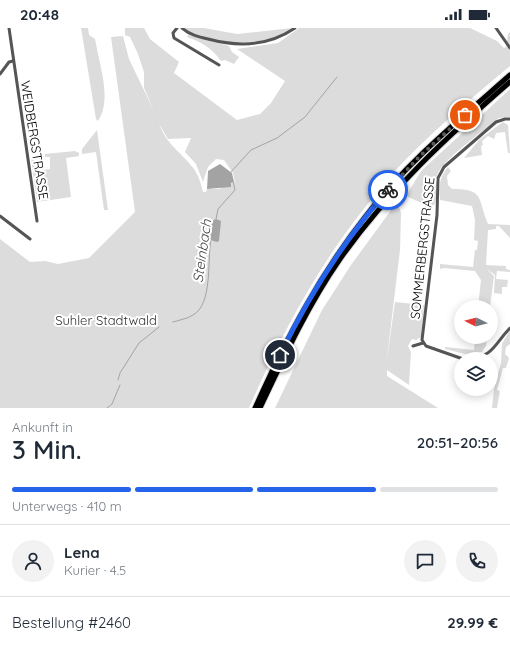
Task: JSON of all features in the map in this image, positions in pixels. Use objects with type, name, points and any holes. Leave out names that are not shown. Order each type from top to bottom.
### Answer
[{"type":"highway","points":[[260,408],[268,385],[301,312],[334,258],[366,216],[419,157],[510,75]]},
{"type":"highway","points":[[254,408],[307,312],[340,259],[370,219],[422,161],[510,82]]},
{"type":"street","name":"WEIDBERGSTRASSE","points":[[9,28],[37,221]]},
{"type":"street","points":[[177,28],[174,33],[174,38],[219,65]]},
{"type":"street","points":[[182,28],[193,35],[232,44],[270,41],[285,35],[296,28]]},
{"type":"street","points":[[496,28],[510,48]]},
{"type":"street","name":"WEIDBERGSTRASSE","points":[[0,74],[9,62],[13,61]]},
{"type":"street","name":"SOMMERBERGSTRASSE","points":[[423,343],[425,307],[437,215],[438,178],[444,166],[496,122],[504,119],[510,119]]},
{"type":"street","points":[[0,216],[30,239]]},
{"type":"street","points":[[489,352],[493,350],[510,328]]},
{"type":"street","points":[[413,346],[423,343],[426,346],[454,356]]},
{"type":"green space","points":[[81,28],[88,28],[89,35],[95,39],[104,83],[104,103],[102,113],[98,121],[96,119]]},
{"type":"green space","name":"Suhler Stadtwald","points":[[125,28],[144,28],[150,39],[179,62],[174,73],[237,120],[260,114],[271,103],[285,81],[237,49],[278,43],[299,28],[470,28],[497,41],[504,48],[506,47],[508,34],[510,32],[510,66],[420,145],[388,178],[363,210],[329,257],[300,305],[273,356],[249,408],[0,408],[0,239],[30,262],[45,261],[58,264],[89,258],[135,212],[111,37],[123,36],[129,59],[154,111],[144,88],[144,72],[138,54],[130,37],[125,35]],"holes":[[[159,124],[168,139],[191,138],[185,152],[196,164],[203,182],[208,167],[216,159],[224,160],[233,173],[235,182],[219,189],[207,189],[206,192],[203,192],[196,172],[166,138]]]},
{"type":"green space","points":[[184,28],[204,28],[237,34],[292,28],[283,34],[270,39],[238,42],[207,39]]},
{"type":"green space","points":[[188,35],[229,46],[232,52],[239,57],[234,64],[225,60],[221,61],[210,49],[202,43],[187,37]]},
{"type":"green space","points":[[510,89],[510,117],[499,118],[447,161],[437,175],[436,198],[434,205],[428,206],[406,196],[421,171]]},
{"type":"green space","points":[[503,122],[508,125],[510,153],[508,153],[505,132],[496,133],[494,139],[488,136],[482,141],[482,155],[464,158],[480,139]]},
{"type":"green space","points":[[97,130],[108,210],[104,210],[96,152],[82,154],[82,149]]},
{"type":"green space","points":[[75,151],[79,153],[79,156],[66,158],[71,197],[37,202],[31,157],[40,155],[40,158],[34,159],[36,171],[50,169],[50,157],[45,157],[45,154]]},
{"type":"green space","points":[[448,167],[451,171],[447,176],[448,185],[452,189],[463,189],[470,191],[479,197],[488,224],[510,225],[510,238],[499,226],[496,226],[496,229],[488,230],[486,265],[506,266],[506,269],[510,270],[510,272],[497,271],[496,279],[508,280],[507,287],[502,287],[502,294],[494,293],[495,275],[487,269],[494,276],[491,300],[479,300],[481,280],[475,271],[444,268],[440,269],[440,264],[473,267],[475,250],[477,250],[478,241],[474,240],[475,220],[472,206],[440,200],[440,182]]},
{"type":"green space","points":[[397,202],[401,213],[400,250],[386,366],[395,302],[424,305],[421,337],[416,340],[412,339],[408,346],[411,352],[409,385],[387,370],[387,376],[438,408],[275,408],[322,310],[351,265]]},
{"type":"green space","points":[[510,330],[510,344],[506,347],[505,354],[509,358],[506,368],[503,368],[498,386],[498,374],[501,363],[502,344]]},
{"type":"green space","points":[[474,344],[486,344],[482,352],[457,352],[445,349],[445,347],[474,350]]},
{"type":"green space","points":[[498,390],[500,391],[497,408],[492,408],[493,396],[498,396]]},
{"type":"shaded area","points":[[220,164],[232,173],[234,182],[231,183],[231,187],[207,189],[208,171]]},
{"type":"shaded area","points":[[216,219],[221,221],[219,241],[217,242],[207,239],[212,221]]},
{"type":"waterway","name":"Steinbach","points":[[230,173],[251,150],[277,138],[305,117],[337,77]]},
{"type":"waterway","name":"Steinbach","points":[[216,219],[218,209],[235,190],[233,181]]},
{"type":"waterway","name":"Steinbach","points":[[173,322],[193,315],[204,301],[208,281],[211,239]]},
{"type":"waterway","name":"Steinbach","points":[[118,380],[120,373],[139,343],[159,327]]},
{"type":"waterway","name":"Steinbach","points":[[107,408],[112,404],[120,385]]},
{"type":"way so far","points":[[388,190],[419,157],[465,115]]},
{"type":"route","points":[[280,355],[301,312],[334,258],[388,190]]}]
